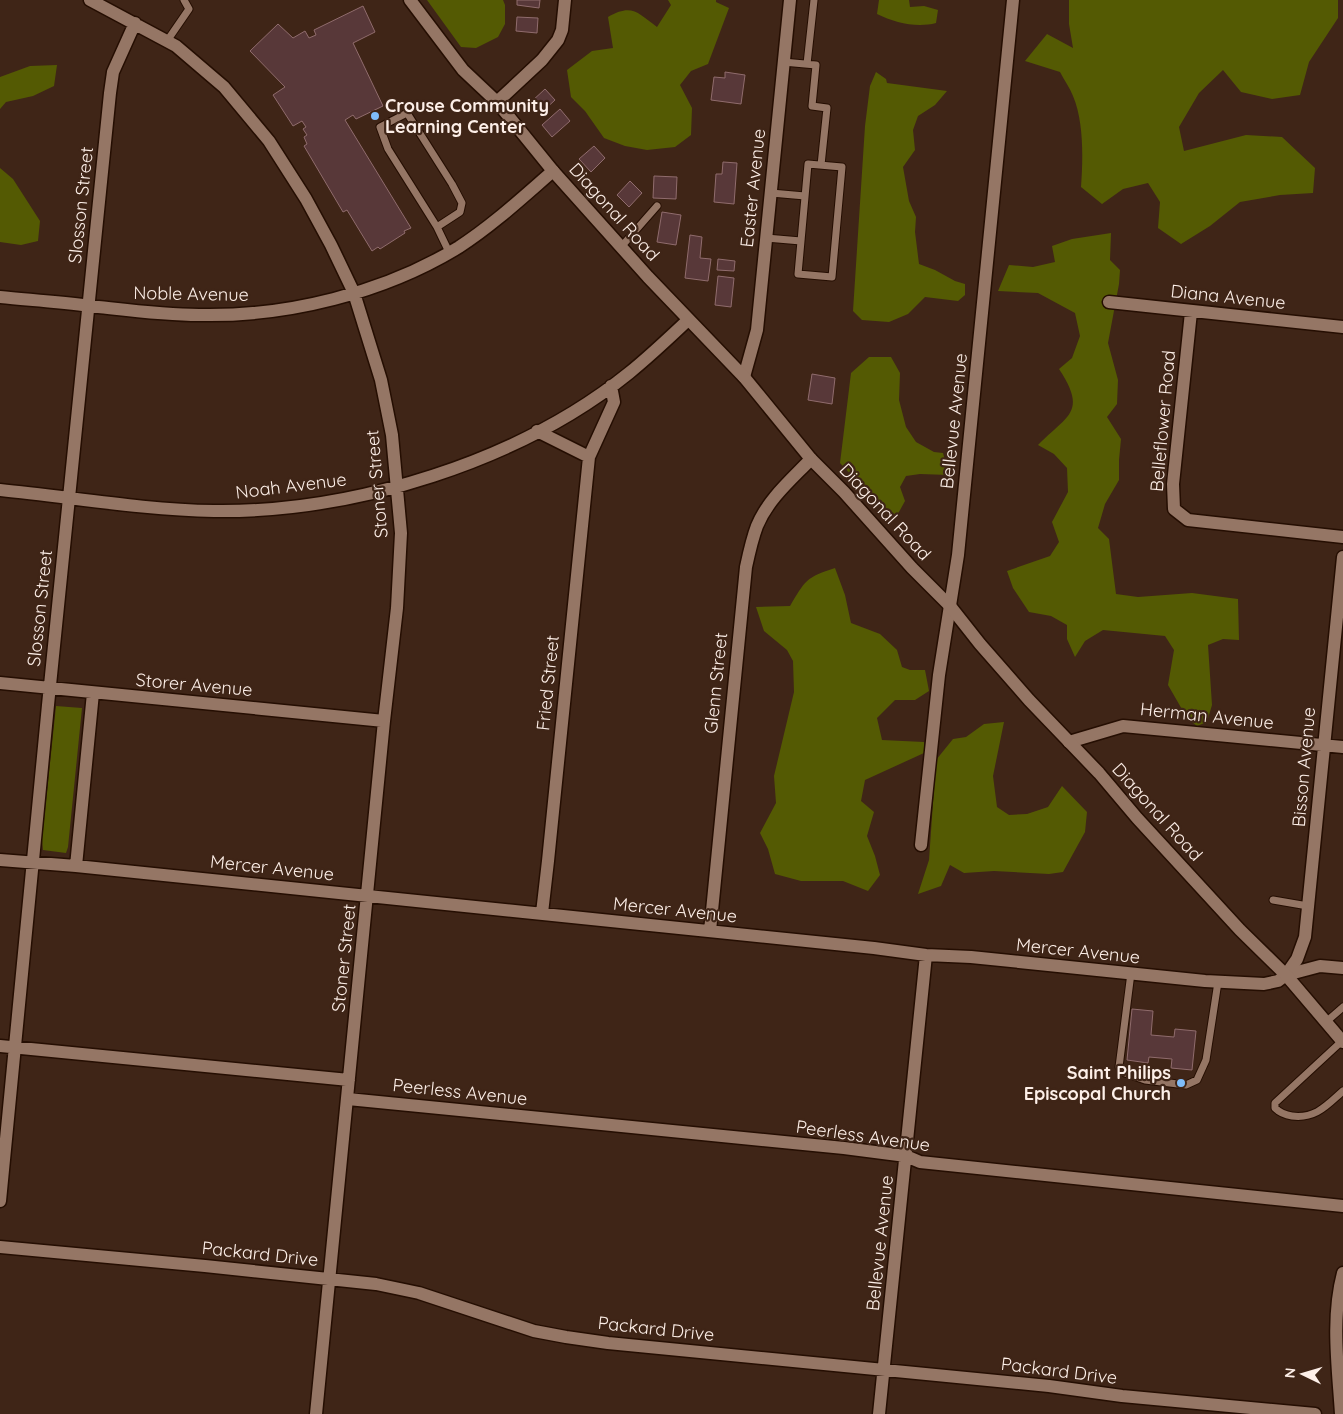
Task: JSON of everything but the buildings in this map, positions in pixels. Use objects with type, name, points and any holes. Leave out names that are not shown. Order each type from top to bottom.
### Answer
[{"type":"street","name":"Stoner Street","points":[[90,0],[184,51],[214,77],[269,141],[306,199],[331,245],[354,294],[381,380],[392,435],[401,554],[348,1099]]},
{"type":"street","name":"Diagonal Road","points":[[410,0],[454,59],[497,102],[553,171],[621,247],[688,320],[744,377],[810,459],[844,492],[912,568],[950,606],[1029,700],[1240,930],[1286,975],[1343,1041]]},
{"type":"street","points":[[497,102],[542,60],[558,40],[562,30],[565,0]]},
{"type":"street","name":"Easter Avenue","points":[[744,377],[757,330],[790,0]]},
{"type":"street","name":"Bellevue Avenue","points":[[921,845],[939,675],[958,555],[1013,0]]},
{"type":"street","name":"Slosson Street","points":[[0,1201],[32,863],[112,79],[113,72],[135,23]]},
{"type":"street","name":"Noble Avenue","points":[[0,297],[169,314],[244,315],[310,305],[354,294],[400,276],[449,252],[474,237],[553,171]]},
{"type":"street","name":"Diana Avenue","points":[[1109,302],[1343,327]]},
{"type":"street","name":"Belleflower Road","points":[[1191,312],[1173,484],[1174,509],[1188,520],[1343,537]]},
{"type":"street","name":"Noah Avenue","points":[[0,490],[171,509],[223,511],[312,505],[397,486],[445,472],[507,446],[583,405],[629,374],[688,320]]},
{"type":"street","name":"Fried Street","points":[[542,913],[589,457],[614,402],[610,386]]},
{"type":"street","points":[[537,431],[589,457]]},
{"type":"street","name":"Glenn Street","points":[[710,931],[746,567],[750,546],[763,514],[778,494],[810,459]]},
{"type":"street","name":"Bisson Avenue","points":[[1286,975],[1297,959],[1305,937],[1343,557]]},
{"type":"street","name":"Storer Avenue","points":[[0,683],[384,721]]},
{"type":"street","points":[[76,866],[92,693]]},
{"type":"street","name":"Herman Avenue","points":[[1069,742],[1123,726],[1343,747]]},
{"type":"street","name":"Mercer Avenue","points":[[0,860],[542,913],[874,948],[926,956],[971,958],[1218,982],[1264,984],[1278,981],[1286,975],[1320,966],[1343,968]]},
{"type":"street","name":"Bellevue Avenue","points":[[879,1414],[926,956]]},
{"type":"street","points":[[0,1046],[349,1080]]},
{"type":"street","points":[[316,1414],[348,1099]]},
{"type":"street","name":"Peerless Avenue","points":[[348,1099],[745,1138],[906,1156],[920,1162],[1343,1206]]},
{"type":"street","name":"Packard Drive","points":[[0,1247],[376,1284],[419,1293],[513,1325],[566,1337],[1049,1386],[1122,1396],[1315,1414]]},
{"type":"street","points":[[1341,1414],[1336,1334],[1337,1305],[1343,1273]]},
{"type":"lane","points":[[167,41],[189,9],[184,0]]},
{"type":"lane","points":[[807,64],[814,0]]},
{"type":"lane","points":[[783,62],[816,66],[812,106],[827,108],[821,165]]},
{"type":"lane","points":[[437,227],[460,212],[462,203],[408,114],[380,127],[388,149],[437,227],[449,252]]},
{"type":"lane","points":[[808,164],[821,165],[842,167],[832,277],[798,274],[808,164]]},
{"type":"lane","points":[[770,193],[806,196]]},
{"type":"lane","points":[[621,247],[657,206]]},
{"type":"lane","points":[[766,238],[801,241]]},
{"type":"lane","points":[[1273,900],[1308,906]]},
{"type":"lane","points":[[1131,973],[1120,1067],[1125,1074],[1145,1080],[1186,1085],[1197,1080],[1206,1060],[1218,982]]},
{"type":"lane","points":[[1326,1022],[1343,1007]]},
{"type":"lane","points":[[1343,1041],[1276,1103],[1275,1108],[1285,1115],[1308,1116],[1323,1109],[1343,1091]]},
{"type":"shaded area","points":[[427,0],[503,0],[505,5],[505,24],[498,37],[476,48],[461,47]]},
{"type":"shaded area","points":[[668,0],[716,0],[716,2],[729,8],[708,64],[691,71],[680,85],[692,108],[691,135],[675,147],[647,150],[625,146],[604,138],[585,111],[571,97],[567,70],[592,51],[613,48],[608,17],[629,10],[639,14],[657,27],[671,5]]},
{"type":"shaded area","points":[[879,0],[909,0],[910,7],[924,6],[938,10],[936,23],[914,25],[884,17],[877,14]]},
{"type":"shaded area","points":[[1069,0],[1338,0],[1338,18],[1309,62],[1300,95],[1272,99],[1241,92],[1223,70],[1199,93],[1179,127],[1184,151],[1246,135],[1282,137],[1315,168],[1313,193],[1280,195],[1240,202],[1210,226],[1181,244],[1158,228],[1160,202],[1148,183],[1123,189],[1102,204],[1081,187],[1081,129],[1077,106],[1070,90],[1060,72],[1025,61],[1047,34],[1073,48],[1069,24]]},
{"type":"shaded area","points":[[57,65],[54,86],[33,96],[6,102],[0,109],[0,77],[30,66]]},
{"type":"shaded area","points":[[876,72],[886,79],[887,83],[947,91],[935,105],[918,116],[913,130],[915,150],[903,167],[909,201],[916,217],[915,232],[919,264],[965,284],[965,295],[958,301],[925,297],[908,314],[889,322],[862,320],[853,311],[865,126],[870,86]]},
{"type":"shaded area","points":[[0,168],[13,179],[40,221],[38,241],[21,245],[0,242]]},
{"type":"shaded area","points":[[1111,233],[1110,260],[1120,270],[1108,343],[1118,380],[1117,404],[1107,417],[1121,439],[1119,480],[1105,504],[1098,528],[1109,539],[1116,594],[1138,597],[1192,593],[1238,599],[1239,640],[1223,639],[1208,645],[1212,705],[1207,722],[1197,726],[1187,718],[1168,685],[1174,650],[1165,636],[1103,630],[1085,641],[1075,657],[1067,639],[1067,625],[1051,616],[1029,612],[1013,588],[1007,571],[1050,556],[1059,542],[1052,522],[1068,492],[1067,468],[1054,454],[1038,445],[1070,412],[1073,404],[1072,395],[1059,369],[1072,358],[1080,336],[1075,313],[1038,293],[998,291],[1009,265],[1033,267],[1055,262],[1052,246],[1072,239]]},
{"type":"shaded area","points":[[869,357],[891,357],[900,373],[899,400],[906,427],[916,442],[934,452],[943,453],[949,475],[920,474],[906,476],[900,487],[905,501],[894,521],[840,463],[851,373]]},
{"type":"shaded area","points":[[835,568],[845,595],[851,623],[880,634],[897,650],[902,667],[910,670],[925,670],[929,691],[915,700],[895,700],[877,718],[882,740],[924,742],[924,753],[865,780],[861,801],[874,812],[867,836],[880,875],[868,891],[843,881],[801,881],[775,874],[768,849],[760,833],[776,803],[774,776],[794,692],[793,661],[787,650],[764,631],[756,607],[790,606],[807,581],[818,574]]},
{"type":"shaded area","points":[[56,706],[82,708],[66,853],[43,850],[42,839]]},
{"type":"shaded area","points":[[1004,722],[993,776],[997,807],[1009,815],[1027,814],[1048,807],[1062,786],[1087,812],[1085,832],[1063,872],[1049,874],[994,871],[964,873],[950,865],[941,886],[918,894],[929,860],[936,760],[953,739],[966,737],[984,724]]},
{"type":"place","name":"Crouse Community Learning Center","points":[[375,116]]},
{"type":"place","name":"Saint Philips Episcopal Church","points":[[1181,1083]]}]
